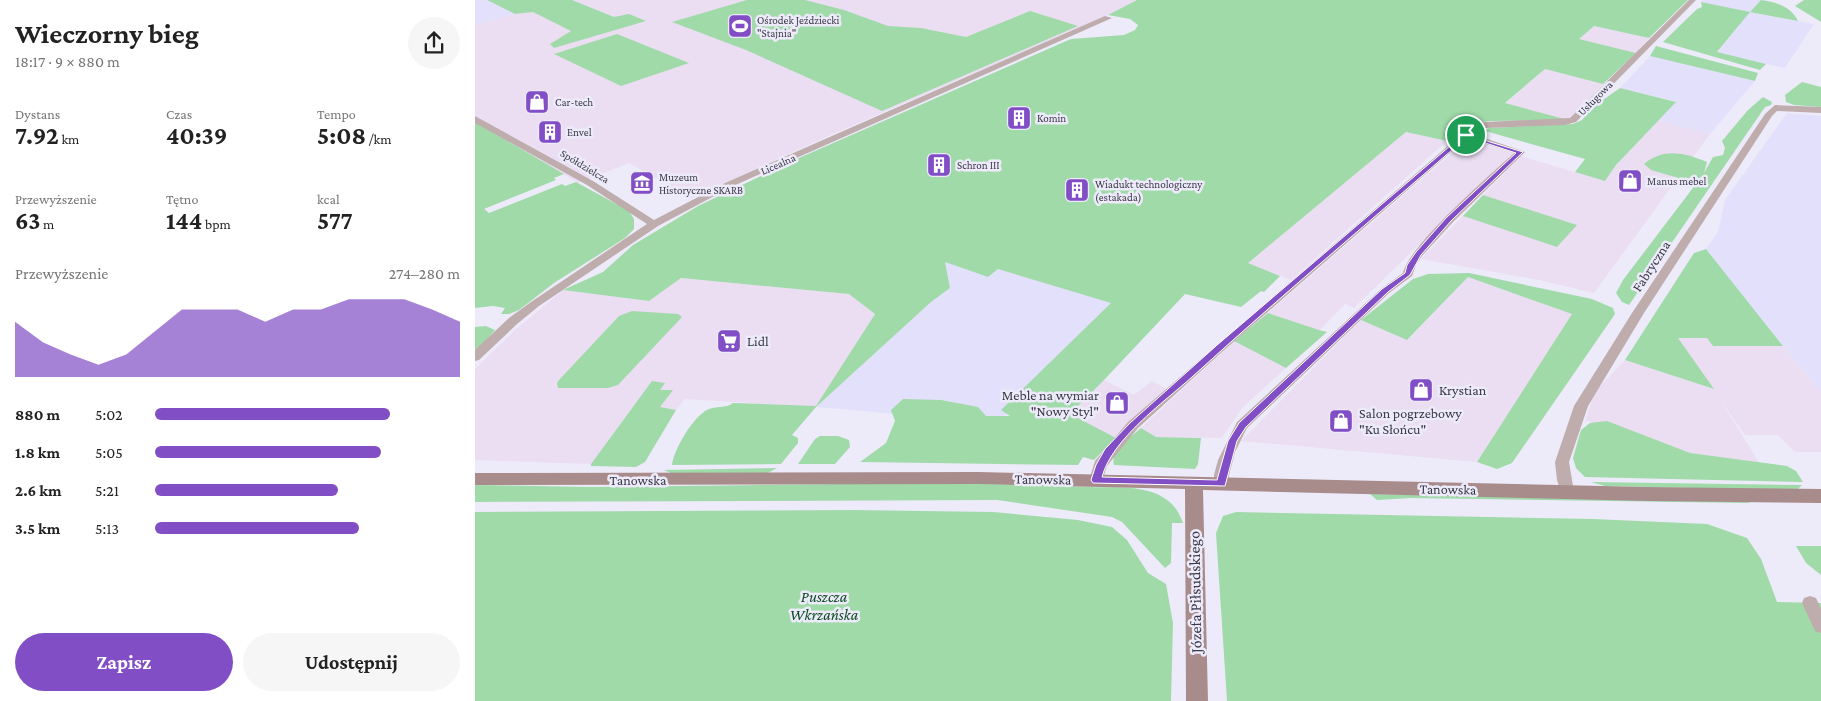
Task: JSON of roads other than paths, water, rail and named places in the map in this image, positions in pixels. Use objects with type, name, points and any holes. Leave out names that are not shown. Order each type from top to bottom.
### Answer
[{"type":"main road","name":"Tanowska","points":[[475,479],[979,478],[1821,496]]},
{"type":"main road","name":"Józefa Piłsudskiego","points":[[1194,483],[1197,701]]},
{"type":"street","name":"Usługowa","points":[[1096,480],[1100,465],[1133,425],[1219,348],[1466,135],[1485,125],[1565,122],[1573,120],[1693,0]]},
{"type":"street","name":"Licealna","points":[[475,357],[513,321],[535,304],[654,224],[728,185],[1109,18]]},
{"type":"street","name":"Fabryczna","points":[[1567,492],[1563,480],[1562,462],[1585,398],[1769,114],[1775,108],[1821,110]]},
{"type":"street","name":"Spółdzielcza","points":[[475,119],[590,183],[654,224]]},
{"type":"street","points":[[1221,483],[1221,477],[1233,441],[1243,425],[1385,291],[1408,274],[1410,265],[1418,254],[1449,220],[1520,152],[1466,135]]},
{"type":"street","points":[[1810,603],[1821,626]]},
{"type":"place","name":"Ośrodek Jeździecki \"Stajnia\"","points":[[740,26]]},
{"type":"place","name":"Car-tech","points":[[537,102]]},
{"type":"place","name":"Komin","points":[[1019,118]]},
{"type":"place","name":"Envel","points":[[550,132]]},
{"type":"place","name":"Schron III","points":[[939,165]]},
{"type":"place","name":"Manus mebel","points":[[1630,181]]},
{"type":"place","name":"Muzeum Historyczne SKARB","points":[[642,183]]},
{"type":"place","name":"Wiadukt technologiczny (estakada)","points":[[1077,190]]},
{"type":"place","name":"Lidl","points":[[729,341]]},
{"type":"place","name":"Krystian","points":[[1421,390]]},
{"type":"place","name":"Meble na wymiar \"Nowy Styl\"","points":[[1117,403]]},
{"type":"place","name":"Salon pogrzebowy \"Ku Słońcu\"","points":[[1341,421]]},
{"type":"park label","name":"Puszcza Wkrzańska","points":[[824,605]]}]
